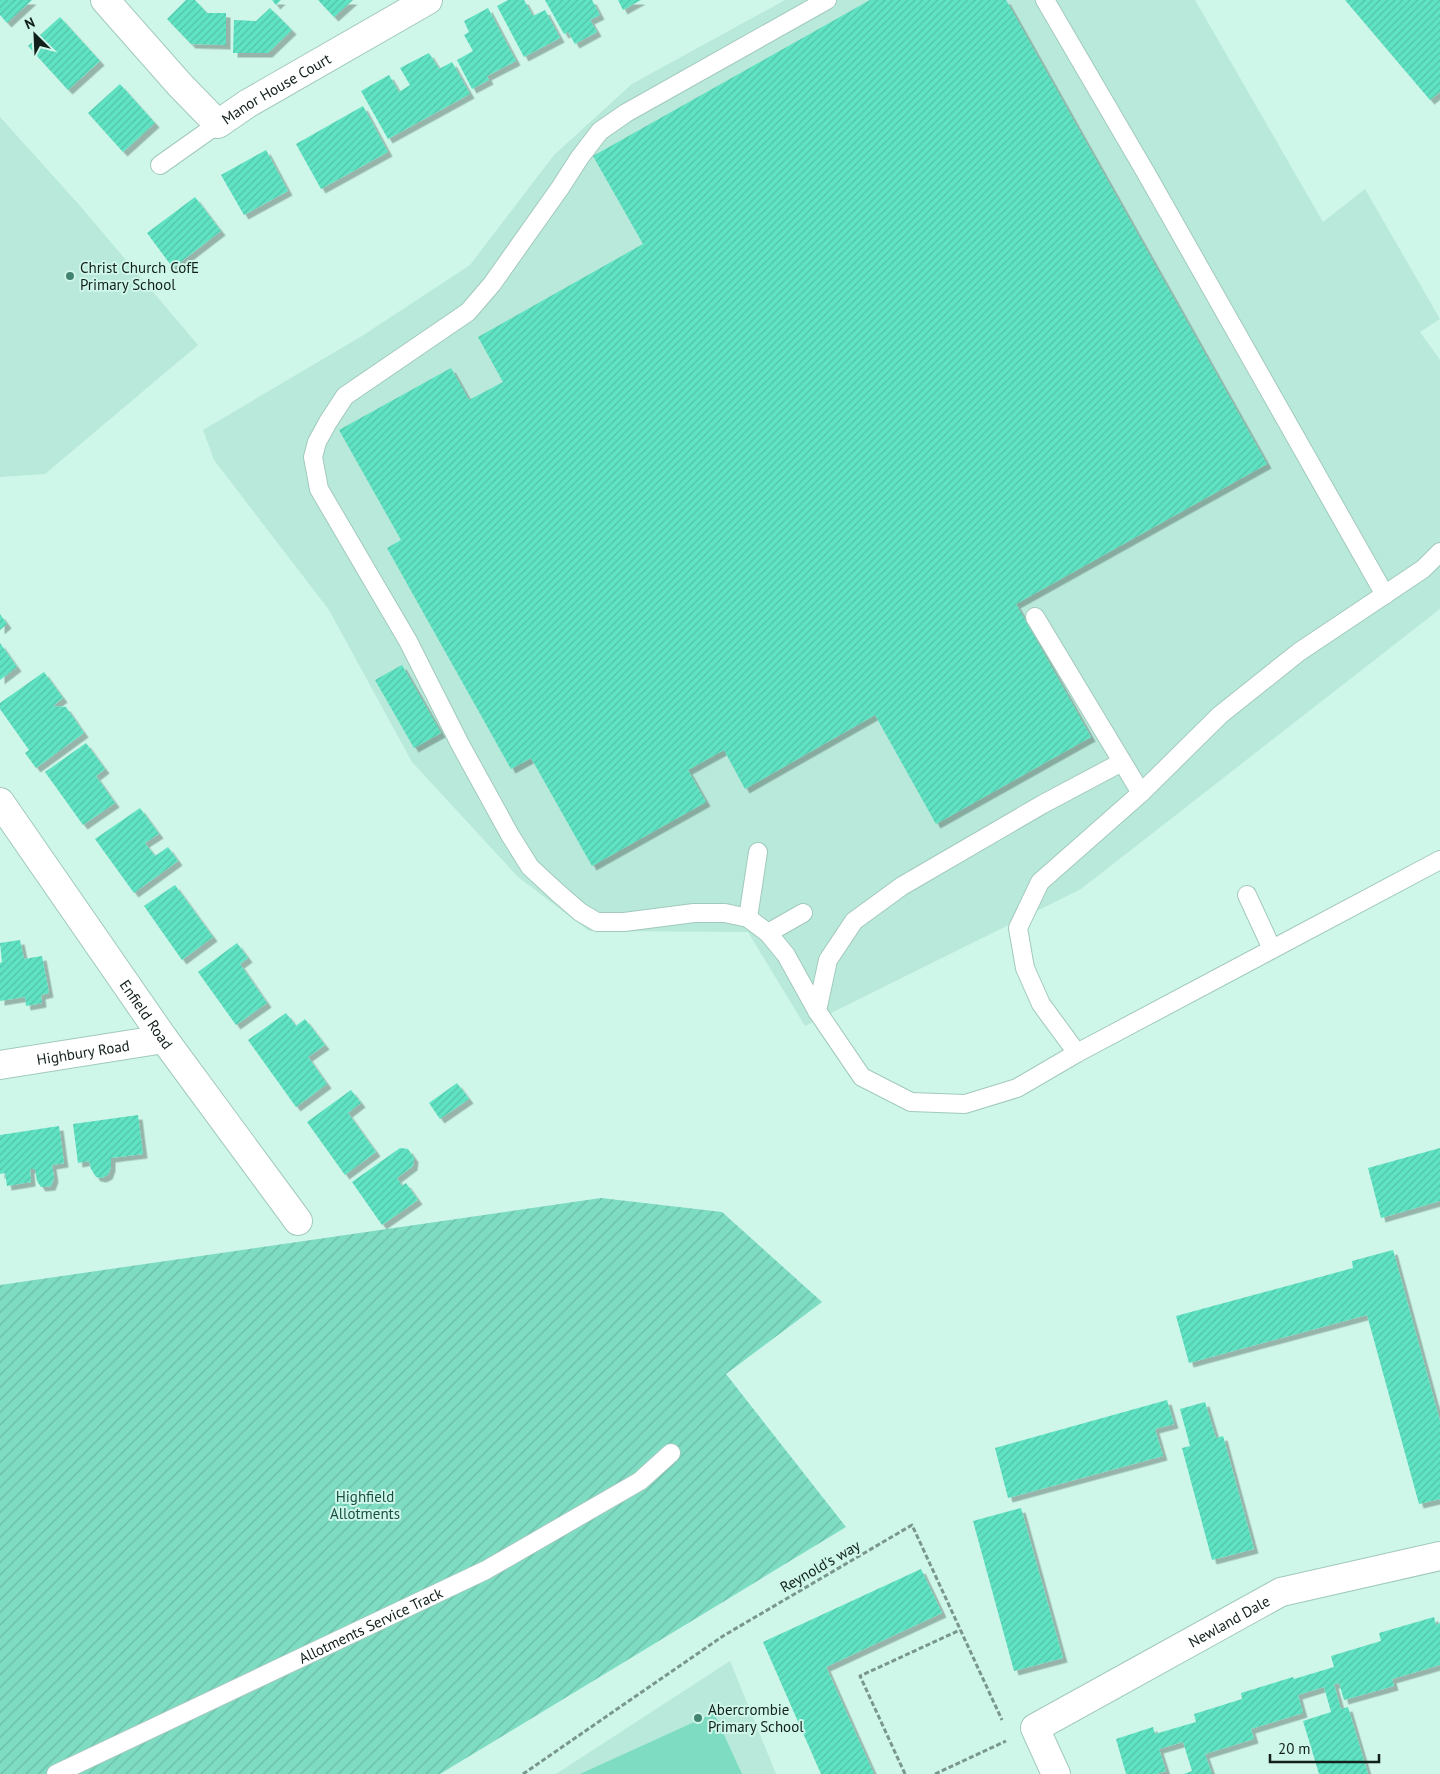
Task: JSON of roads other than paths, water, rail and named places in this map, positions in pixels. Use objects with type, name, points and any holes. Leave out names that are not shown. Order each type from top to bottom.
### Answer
[{"type":"street","name":"Manor House Court","points":[[105,0],[180,85],[218,124],[247,104],[428,0]]},
{"type":"street","name":"Enfield Road","points":[[0,802],[164,1039],[298,1221]]},
{"type":"street","name":"Highbury Road","points":[[0,1065],[164,1039]]},
{"type":"street","name":"Newland Dale","points":[[1056,1774],[1023,1733],[1281,1592],[1440,1556]]},
{"type":"lane","points":[[827,0],[626,113],[600,132],[580,157],[492,284],[468,312],[345,396],[317,442],[312,457],[319,489],[408,641],[460,744],[530,867],[580,912],[597,922],[624,922],[694,913],[726,913],[748,918],[768,933],[786,955],[817,1011],[862,1077],[911,1102],[965,1104],[1017,1088],[1077,1053],[1440,860]]},
{"type":"lane","points":[[1045,0],[1146,173],[1385,595]]},
{"type":"lane","points":[[160,165],[218,124]]},
{"type":"lane","points":[[1077,1053],[1041,1004],[1025,968],[1018,928],[1040,882],[1141,793],[1220,715],[1299,652],[1423,569],[1440,552]]},
{"type":"lane","points":[[1035,617],[1141,793]]},
{"type":"lane","points":[[817,1011],[828,960],[854,921],[902,886],[1043,804],[1122,762]]},
{"type":"lane","points":[[748,918],[758,852]]},
{"type":"lane","points":[[1247,895],[1272,949]]},
{"type":"lane","points":[[768,933],[803,913]]},
{"type":"lane","name":"Allotments Service Track","points":[[56,1774],[486,1570],[640,1481],[672,1453]]},
{"type":"place","name":"Christ Church CofE Primary School","points":[[70,276]]},
{"type":"place","name":"Abercrombie Primary School","points":[[698,1718]]},
{"type":"park label","name":"Highfield Allotments","points":[[365,1504]]}]
